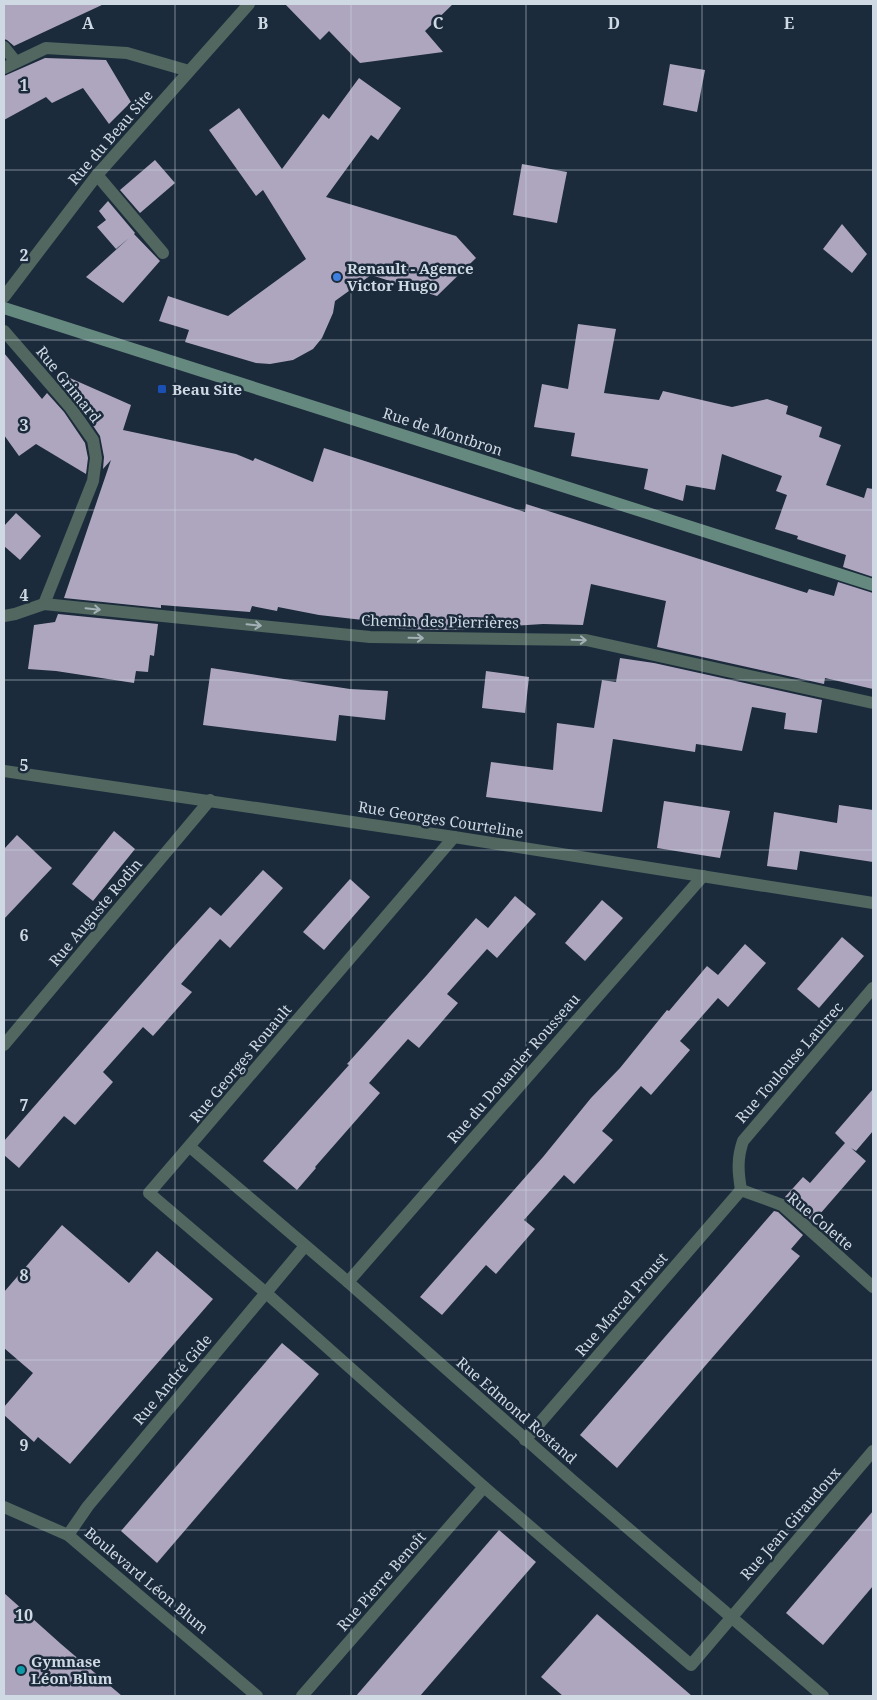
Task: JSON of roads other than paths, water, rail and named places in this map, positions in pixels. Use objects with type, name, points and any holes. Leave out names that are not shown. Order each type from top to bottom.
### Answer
[{"type":"main road","name":"Rue de Montbron","points":[[4,308],[873,585]]},
{"type":"street","name":"Rue du Beau Site","points":[[4,297],[97,175],[249,4]]},
{"type":"street","points":[[4,47],[16,62]]},
{"type":"street","points":[[4,68],[46,48],[126,53],[189,71]]},
{"type":"street","points":[[97,175],[163,253]]},
{"type":"street","name":"Rue Grimard","points":[[4,331],[70,407],[93,440],[96,458],[93,481],[44,604]]},
{"type":"street","name":"Chemin des Pierrières","points":[[4,616],[44,604],[370,637],[586,640],[873,703]]},
{"type":"street","name":"Rue Georges Courteline","points":[[4,771],[454,836],[873,904]]},
{"type":"street","name":"Rue Auguste Rodin","points":[[4,1045],[210,800]]},
{"type":"street","name":"Rue Georges Rouault","points":[[265,1292],[149,1193],[454,836]]},
{"type":"street","name":"Rue du Douanier Rousseau","points":[[348,1282],[703,876]]},
{"type":"street","name":"Rue Toulouse Lautrec","points":[[742,1190],[737,1171],[739,1152],[743,1141],[873,988]]},
{"type":"street","name":"Rue Edmond Rostand","points":[[190,1147],[348,1282],[525,1440],[823,1696]]},
{"type":"street","name":"Rue Colette","points":[[742,1190],[782,1205],[873,1287]]},
{"type":"street","name":"Rue Marcel Proust","points":[[525,1440],[742,1190]]},
{"type":"street","name":"Rue André Gide","points":[[68,1535],[88,1506],[305,1246]]},
{"type":"street","points":[[265,1292],[484,1487]]},
{"type":"street","name":"Rue Jean Giraudoux","points":[[484,1487],[691,1665],[873,1451]]},
{"type":"street","name":"Rue Pierre Benoît","points":[[302,1696],[484,1487]]},
{"type":"street","name":"Boulevard Léon Blum","points":[[4,1507],[68,1535],[257,1696]]},
{"type":"place","name":"Renault - Agence Victor Hugo","points":[[337,277]]},
{"type":"place","name":"Beau Site","points":[[162,389]]},
{"type":"place","name":"Gymnase Léon Blum","points":[[21,1670]]}]
